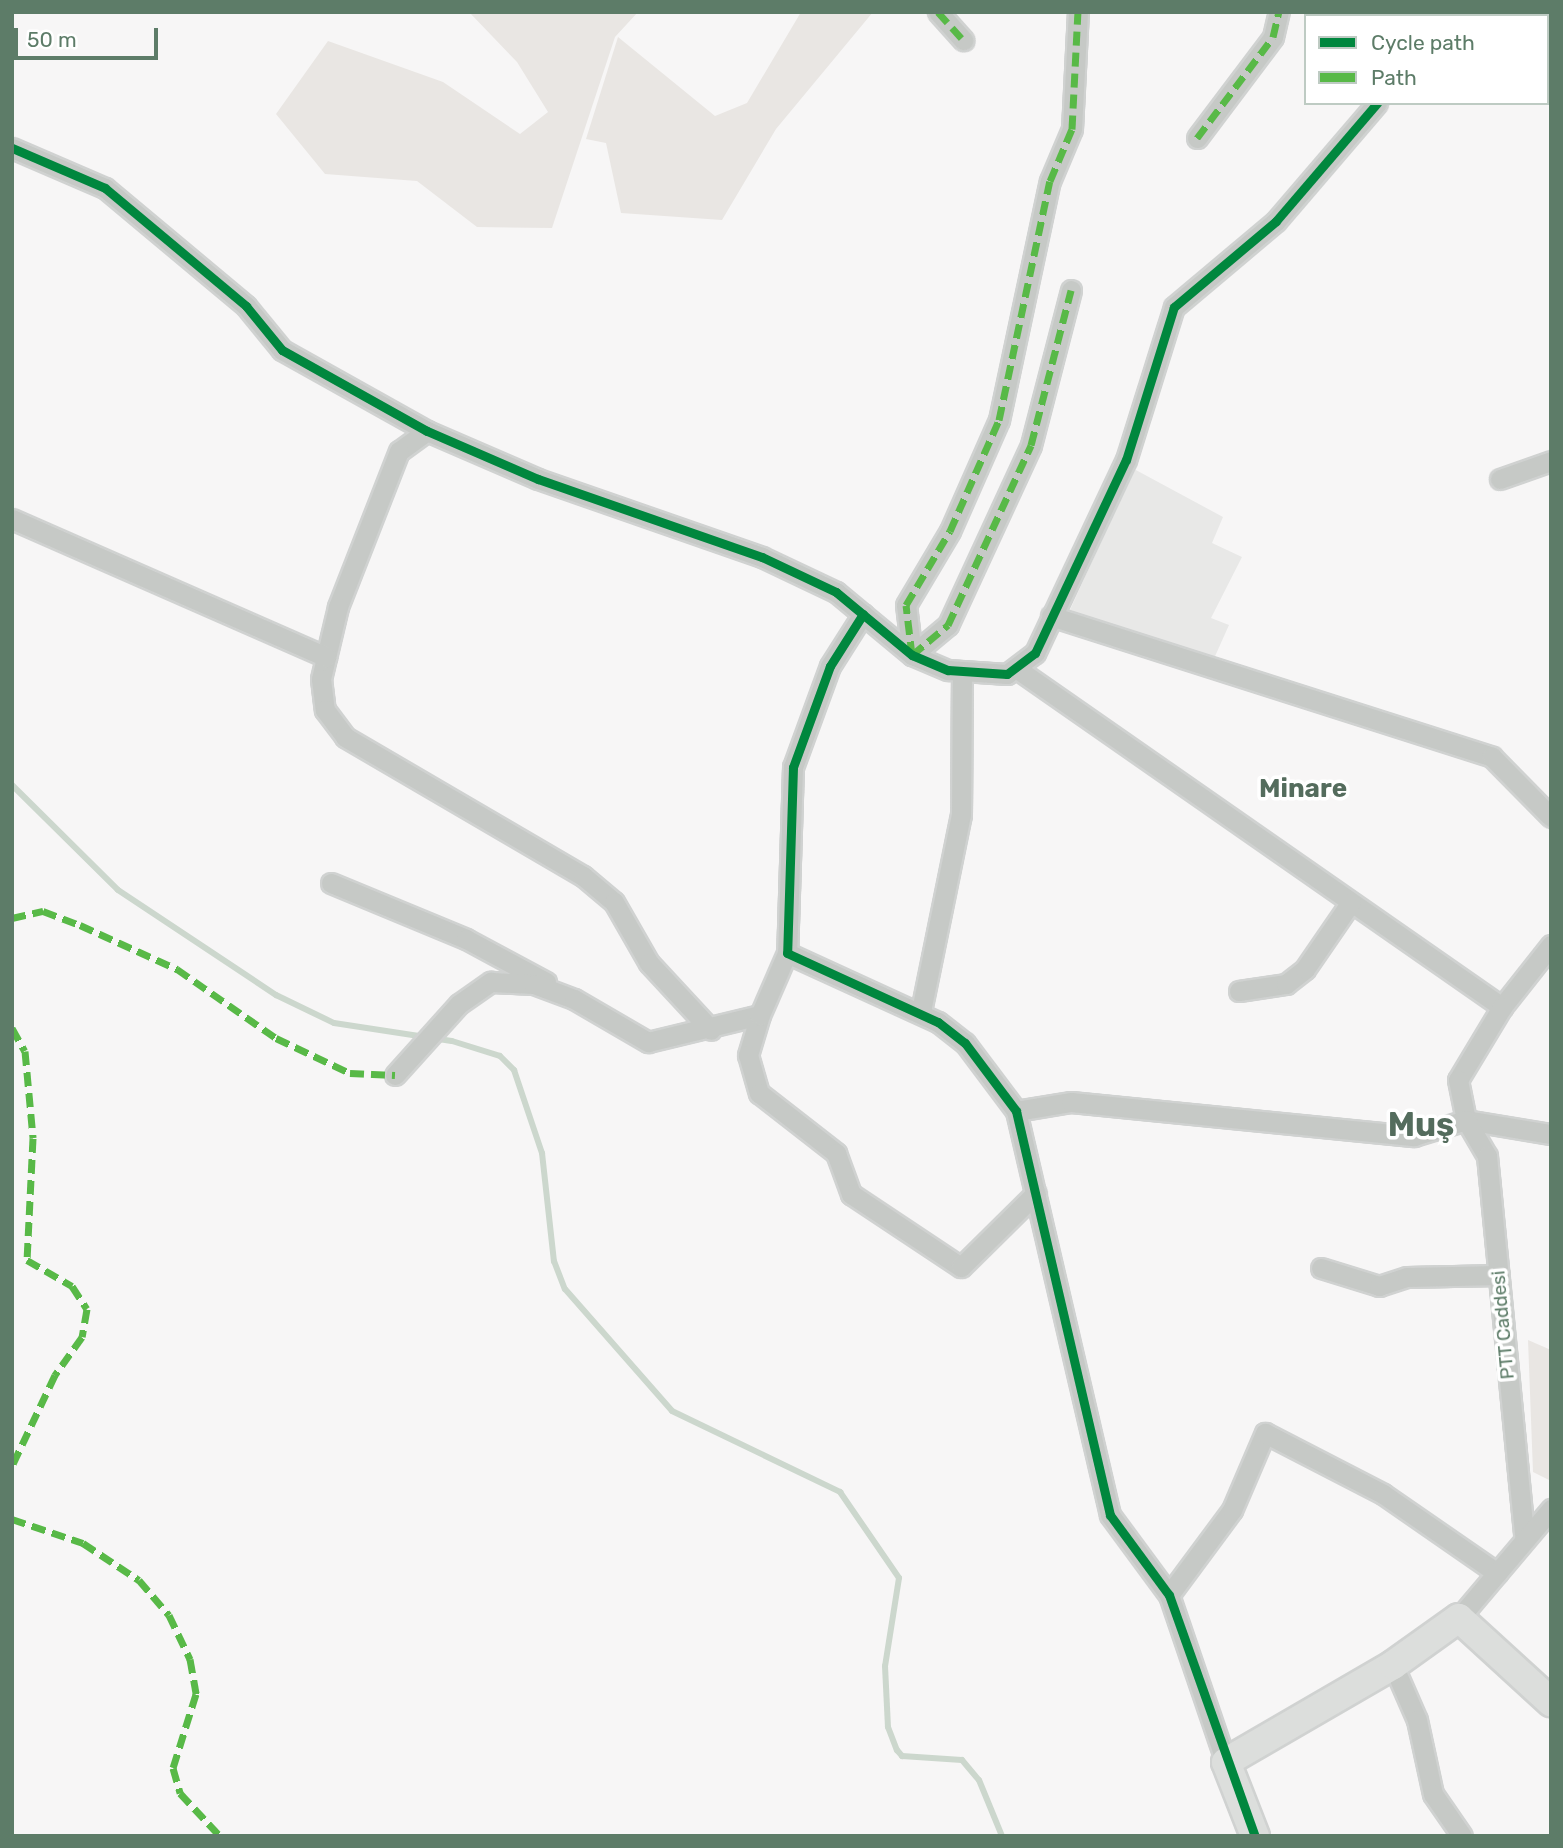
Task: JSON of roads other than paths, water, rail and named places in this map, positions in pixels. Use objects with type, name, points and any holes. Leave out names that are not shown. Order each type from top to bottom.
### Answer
[{"type":"street","points":[[938,12],[963,40]]},
{"type":"street","points":[[912,655],[906,605],[950,531],[999,420],[1050,181],[1072,129],[1078,12]]},
{"type":"street","points":[[1197,138],[1273,37],[1279,12]]},
{"type":"street","points":[[1020,671],[1051,616],[1126,460],[1174,307],[1276,221],[1375,105]]},
{"type":"street","points":[[12,148],[105,188],[246,306],[282,350],[426,431],[538,479],[762,557],[836,592],[912,655],[962,672],[1020,671],[1502,1007]]},
{"type":"street","points":[[912,655],[948,625],[1031,445],[1071,290]]},
{"type":"street","points":[[426,431],[399,451],[338,607],[326,657],[326,710],[345,737],[583,876],[614,902],[649,963],[710,1030]]},
{"type":"street","points":[[1500,479],[1551,461]]},
{"type":"street","points":[[12,519],[326,657]]},
{"type":"street","points":[[863,614],[830,666],[793,767],[787,953],[760,1015],[748,1055],[759,1093],[836,1153],[851,1194],[961,1268],[1036,1194]]},
{"type":"street","points":[[1051,616],[1492,757],[1551,817]]},
{"type":"street","points":[[921,1011],[961,815],[962,672]]},
{"type":"street","points":[[331,883],[466,939],[648,1042],[710,1030],[760,1015]]},
{"type":"street","points":[[1239,991],[1286,984],[1305,969],[1351,902]]},
{"type":"street","name":"PTT Caddesi","points":[[1524,1536],[1488,1157],[1466,1120],[1458,1080],[1502,1007],[1551,945]]},
{"type":"street","points":[[787,953],[921,1011],[965,1043],[1016,1111],[1110,1516],[1168,1595],[1226,1762],[1255,1836]]},
{"type":"street","points":[[402,1071],[459,1004],[491,982],[505,980],[574,999]]},
{"type":"street","points":[[1016,1111],[1071,1102],[1414,1136],[1466,1120],[1551,1134]]},
{"type":"street","points":[[1321,1268],[1379,1286],[1407,1277],[1499,1275]]},
{"type":"street","points":[[1168,1595],[1232,1510],[1265,1433],[1383,1494],[1497,1573]]},
{"type":"street","points":[[1226,1762],[1393,1665],[1459,1618],[1524,1536],[1551,1508]]},
{"type":"street","points":[[1459,1618],[1551,1702]]},
{"type":"street","points":[[1393,1665],[1417,1720],[1433,1794],[1462,1836]]},
{"type":"waterway","points":[[12,785],[118,890],[276,995],[334,1023],[452,1041],[500,1056],[514,1070],[542,1153],[554,1261],[565,1289],[672,1411],[840,1492],[899,1578],[885,1666],[888,1727],[897,1750],[902,1756],[962,1760],[979,1780],[1002,1836]]},
{"type":"district","name":"Minare","points":[[1303,789]]},
{"type":"district","name":"Muş","points":[[1421,1125]]}]
